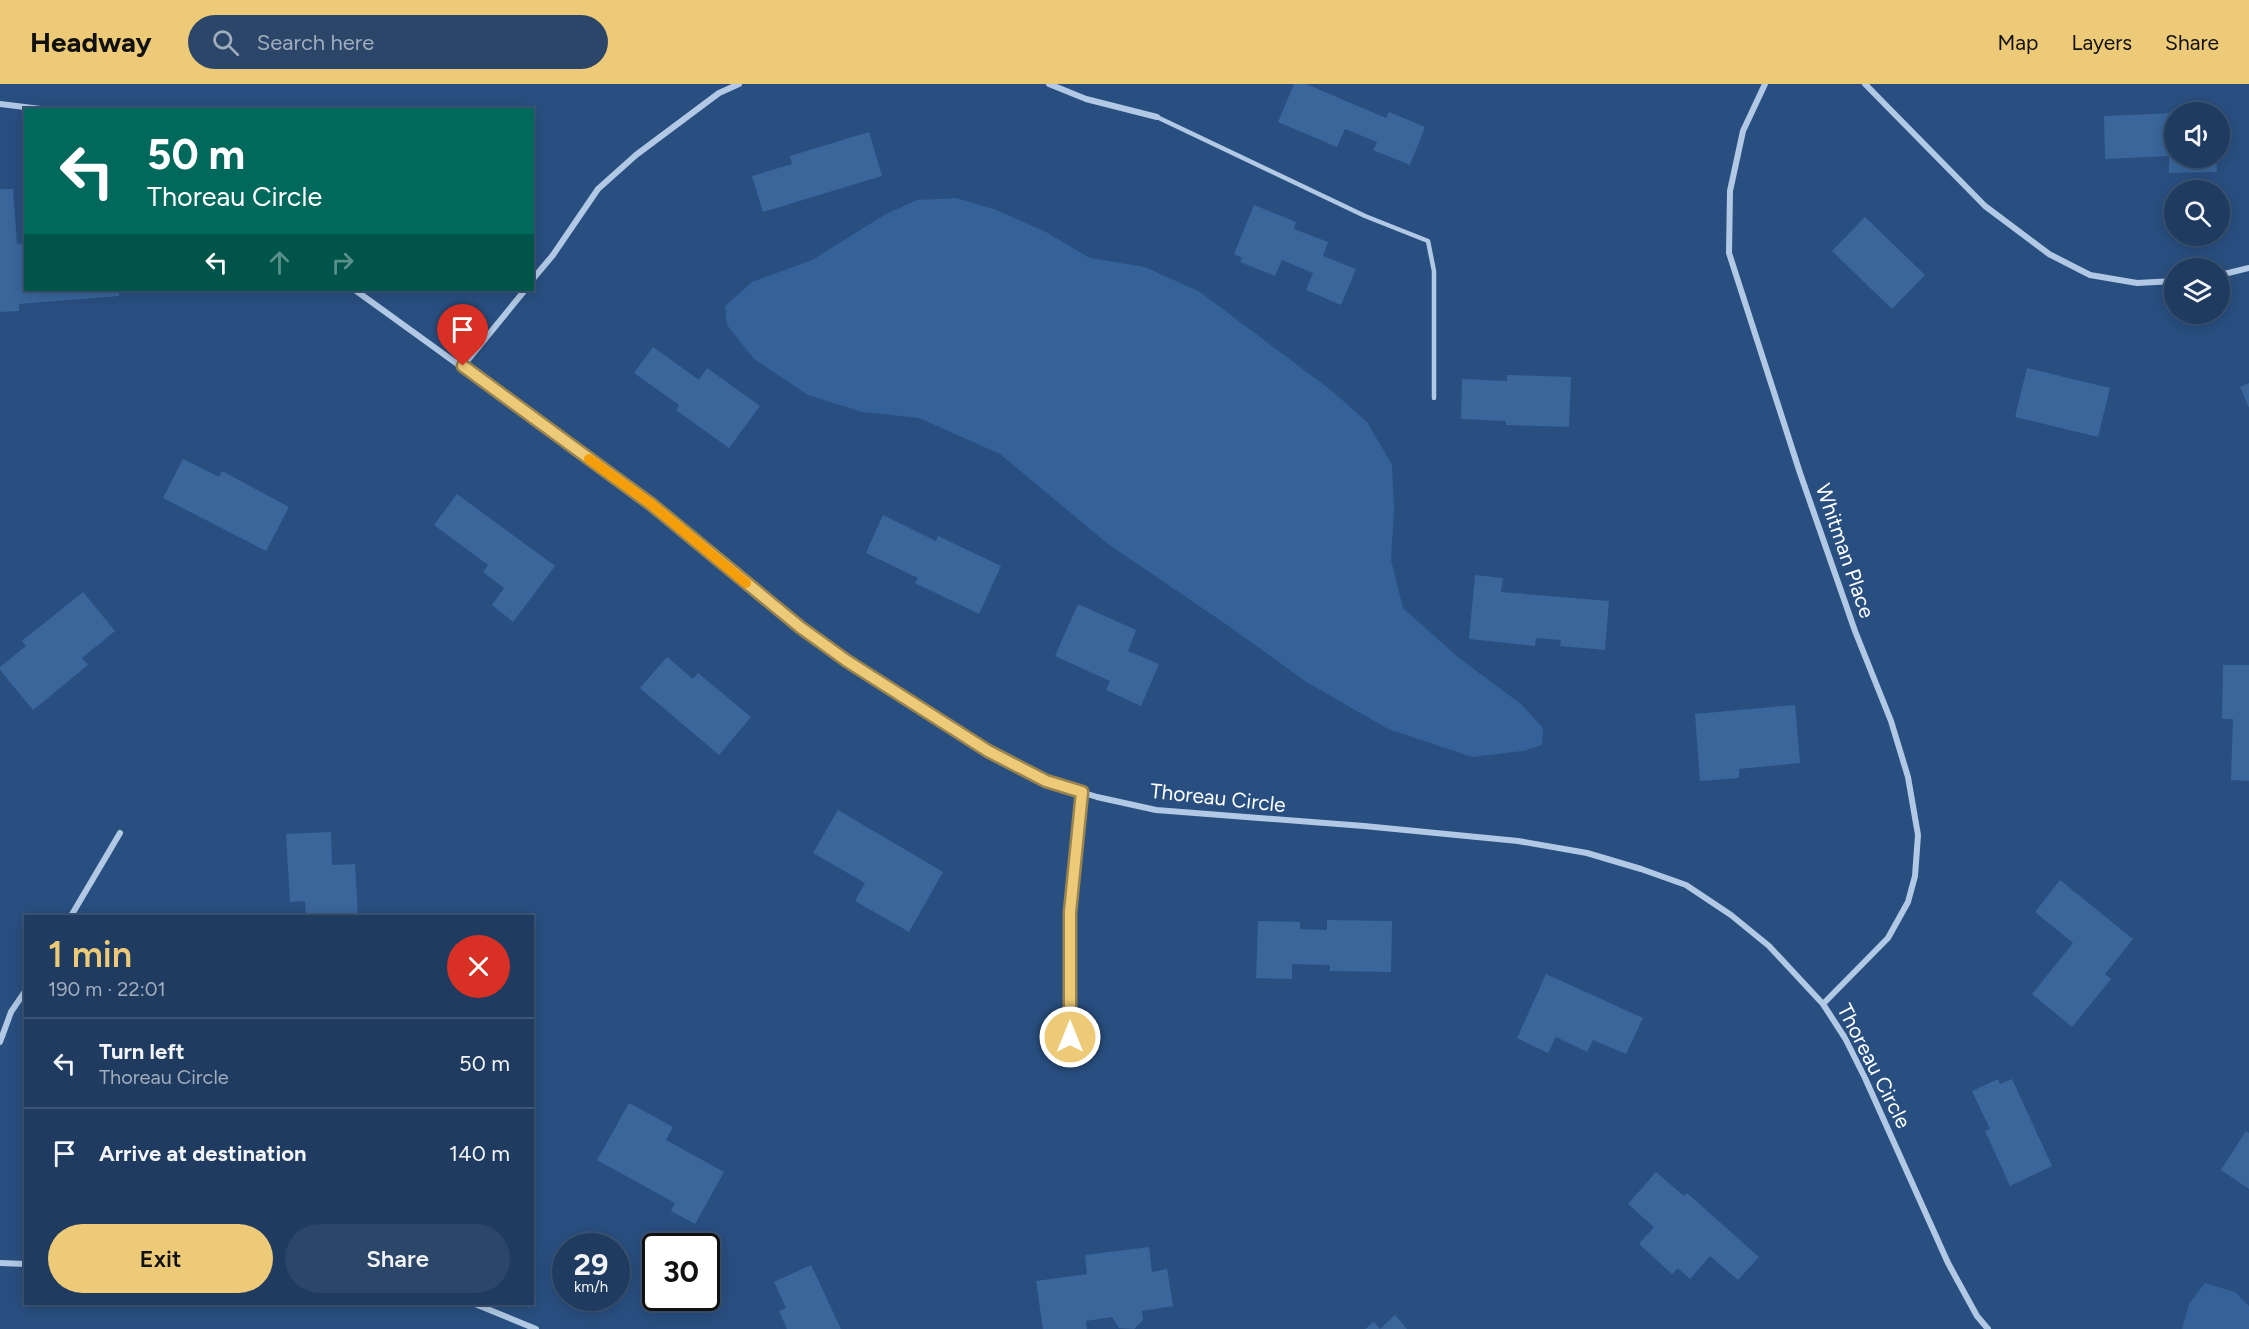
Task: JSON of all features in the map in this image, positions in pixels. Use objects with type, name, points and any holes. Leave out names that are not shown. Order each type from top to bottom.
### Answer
[{"type":"street","points":[[534,278],[553,255],[598,189],[636,155],[719,93],[739,84]]},
{"type":"street","points":[[1049,84],[1086,99],[1157,117]]},
{"type":"street","name":"Whitman Place","points":[[1765,84],[1743,131],[1730,191],[1729,253],[1800,473],[1855,631],[1891,721],[1908,777],[1918,835],[1915,876],[1908,902],[1888,938],[1823,1004]]},
{"type":"street","points":[[1865,84],[1985,206],[2049,254],[2090,275],[2137,283],[2164,282]]},
{"type":"street","points":[[0,104],[33,108]]},
{"type":"street","points":[[2230,273],[2249,268]]},
{"type":"street","name":"Thoreau Circle","points":[[356,291],[651,504],[800,627],[847,661],[988,751],[1046,781],[1156,810],[1364,826],[1494,839],[1587,853],[1686,885],[1731,915],[1769,946],[1823,1004],[1845,1038],[1865,1078],[1948,1263],[1977,1316],[1988,1329]]},
{"type":"street","points":[[463,366],[524,291]]},
{"type":"street","points":[[1070,1037],[1070,912],[1082,792]]},
{"type":"street","points":[[72,915],[120,833]]},
{"type":"street","points":[[0,1042],[11,1012],[24,993]]},
{"type":"street","points":[[0,1263],[24,1264]]},
{"type":"street","points":[[477,1305],[536,1329]]},
{"type":"lane","points":[[1157,117],[1365,216],[1428,241],[1434,271],[1434,398]]},
{"type":"shaded area","points":[[956,198],[994,209],[1046,232],[1090,258],[1145,267],[1200,292],[1332,391],[1367,422],[1392,465],[1394,509],[1391,560],[1403,608],[1459,658],[1521,704],[1543,728],[1542,745],[1523,751],[1472,757],[1388,729],[1305,681],[1108,544],[1000,454],[919,418],[862,412],[808,395],[754,359],[727,325],[725,306],[752,282],[812,260],[886,214],[917,200]]},
{"type":"shaded area","points":[[2205,1283],[2235,1292],[2249,1306],[2249,1329],[2182,1329],[2189,1304]]},
{"type":"building","points":[[1294,84],[1306,84],[1386,118],[1389,112],[1425,127],[1410,165],[1373,150],[1377,142],[1345,129],[1337,147],[1278,122]]},
{"type":"building","points":[[2164,113],[2164,156],[2105,159],[2104,116]]},
{"type":"building","points":[[869,132],[882,176],[763,212],[752,176],[792,164],[790,156]]},
{"type":"building","points":[[2169,168],[2217,168],[2217,172],[2169,173]]},
{"type":"building","points":[[0,189],[13,189],[17,244],[24,243],[24,291],[119,291],[119,296],[19,304],[19,311],[0,312]]},
{"type":"building","points":[[1254,205],[1296,222],[1294,229],[1328,242],[1323,256],[1356,269],[1341,305],[1306,290],[1313,273],[1282,260],[1275,276],[1240,262],[1242,258],[1234,254]]},
{"type":"building","points":[[1865,217],[1925,275],[1892,309],[1832,251]]},
{"type":"building","points":[[653,347],[699,380],[707,368],[760,406],[729,448],[676,410],[679,405],[634,373]]},
{"type":"building","points":[[2027,368],[2110,388],[2098,437],[2015,417]]},
{"type":"building","points":[[1507,375],[1571,377],[1569,427],[1506,425],[1506,421],[1461,419],[1462,379],[1507,381]]},
{"type":"building","points":[[2249,383],[2249,408],[2240,387]]},
{"type":"building","points":[[183,459],[219,477],[222,471],[289,507],[266,551],[163,498]]},
{"type":"building","points":[[457,494],[555,566],[513,622],[492,605],[504,588],[483,572],[488,565],[434,525]]},
{"type":"building","points":[[883,515],[936,541],[938,536],[1001,566],[979,614],[915,583],[918,578],[866,553]]},
{"type":"building","points":[[1475,575],[1503,578],[1501,592],[1609,601],[1605,650],[1560,646],[1561,640],[1536,638],[1535,646],[1469,639]]},
{"type":"building","points":[[83,592],[115,631],[82,658],[88,665],[33,710],[0,670],[0,667],[26,646],[22,641]]},
{"type":"building","points":[[1078,604],[1136,630],[1128,651],[1159,664],[1141,706],[1106,690],[1110,681],[1055,656]]},
{"type":"building","points":[[667,657],[693,679],[698,673],[751,717],[719,755],[640,688]]},
{"type":"building","points":[[2223,665],[2249,665],[2249,781],[2231,780],[2233,719],[2222,719]]},
{"type":"building","points":[[1795,705],[1800,763],[1739,769],[1739,778],[1700,781],[1695,714]]},
{"type":"building","points":[[838,810],[943,872],[909,932],[855,901],[865,883],[813,853]]},
{"type":"building","points":[[331,832],[332,865],[355,864],[358,915],[306,915],[305,901],[290,902],[286,834]]},
{"type":"building","points":[[2060,880],[2133,939],[2105,974],[2111,979],[2072,1027],[2032,994],[2073,943],[2035,912]]},
{"type":"building","points":[[1327,920],[1392,921],[1391,972],[1330,971],[1330,965],[1292,964],[1292,979],[1256,978],[1258,921],[1300,922],[1300,929],[1327,930]]},
{"type":"building","points":[[1546,974],[1643,1018],[1626,1054],[1593,1040],[1587,1052],[1556,1037],[1548,1053],[1517,1038]]},
{"type":"building","points":[[1998,1079],[2000,1084],[2012,1079],[2052,1166],[2010,1186],[1985,1131],[1990,1129],[1972,1091]]},
{"type":"building","points":[[629,1103],[673,1127],[666,1140],[724,1172],[695,1224],[671,1211],[675,1203],[597,1160]]},
{"type":"building","points":[[2246,1131],[2249,1133],[2249,1189],[2221,1170]]},
{"type":"building","points":[[1656,1172],[1684,1196],[1687,1193],[1759,1257],[1738,1280],[1710,1256],[1690,1279],[1678,1268],[1672,1274],[1639,1244],[1654,1227],[1628,1204]]},
{"type":"building","points":[[1149,1247],[1152,1272],[1167,1269],[1173,1306],[1142,1311],[1143,1320],[1134,1329],[1119,1328],[1112,1317],[1086,1321],[1087,1329],[1043,1329],[1036,1281],[1087,1274],[1085,1255]]},
{"type":"building","points":[[811,1265],[841,1329],[787,1329],[779,1311],[786,1308],[774,1282]]},
{"type":"building","points":[[1395,1315],[1407,1329],[1380,1329]]},
{"type":"building","points":[[1374,1322],[1380,1329],[1365,1329]]},
{"type":"slow traffic","points":[[589,459],[651,504],[746,583]]},
{"type":"route","points":[[463,366],[651,504],[800,627],[847,661],[988,751],[1046,781],[1082,792],[1070,912],[1070,1037]]}]
